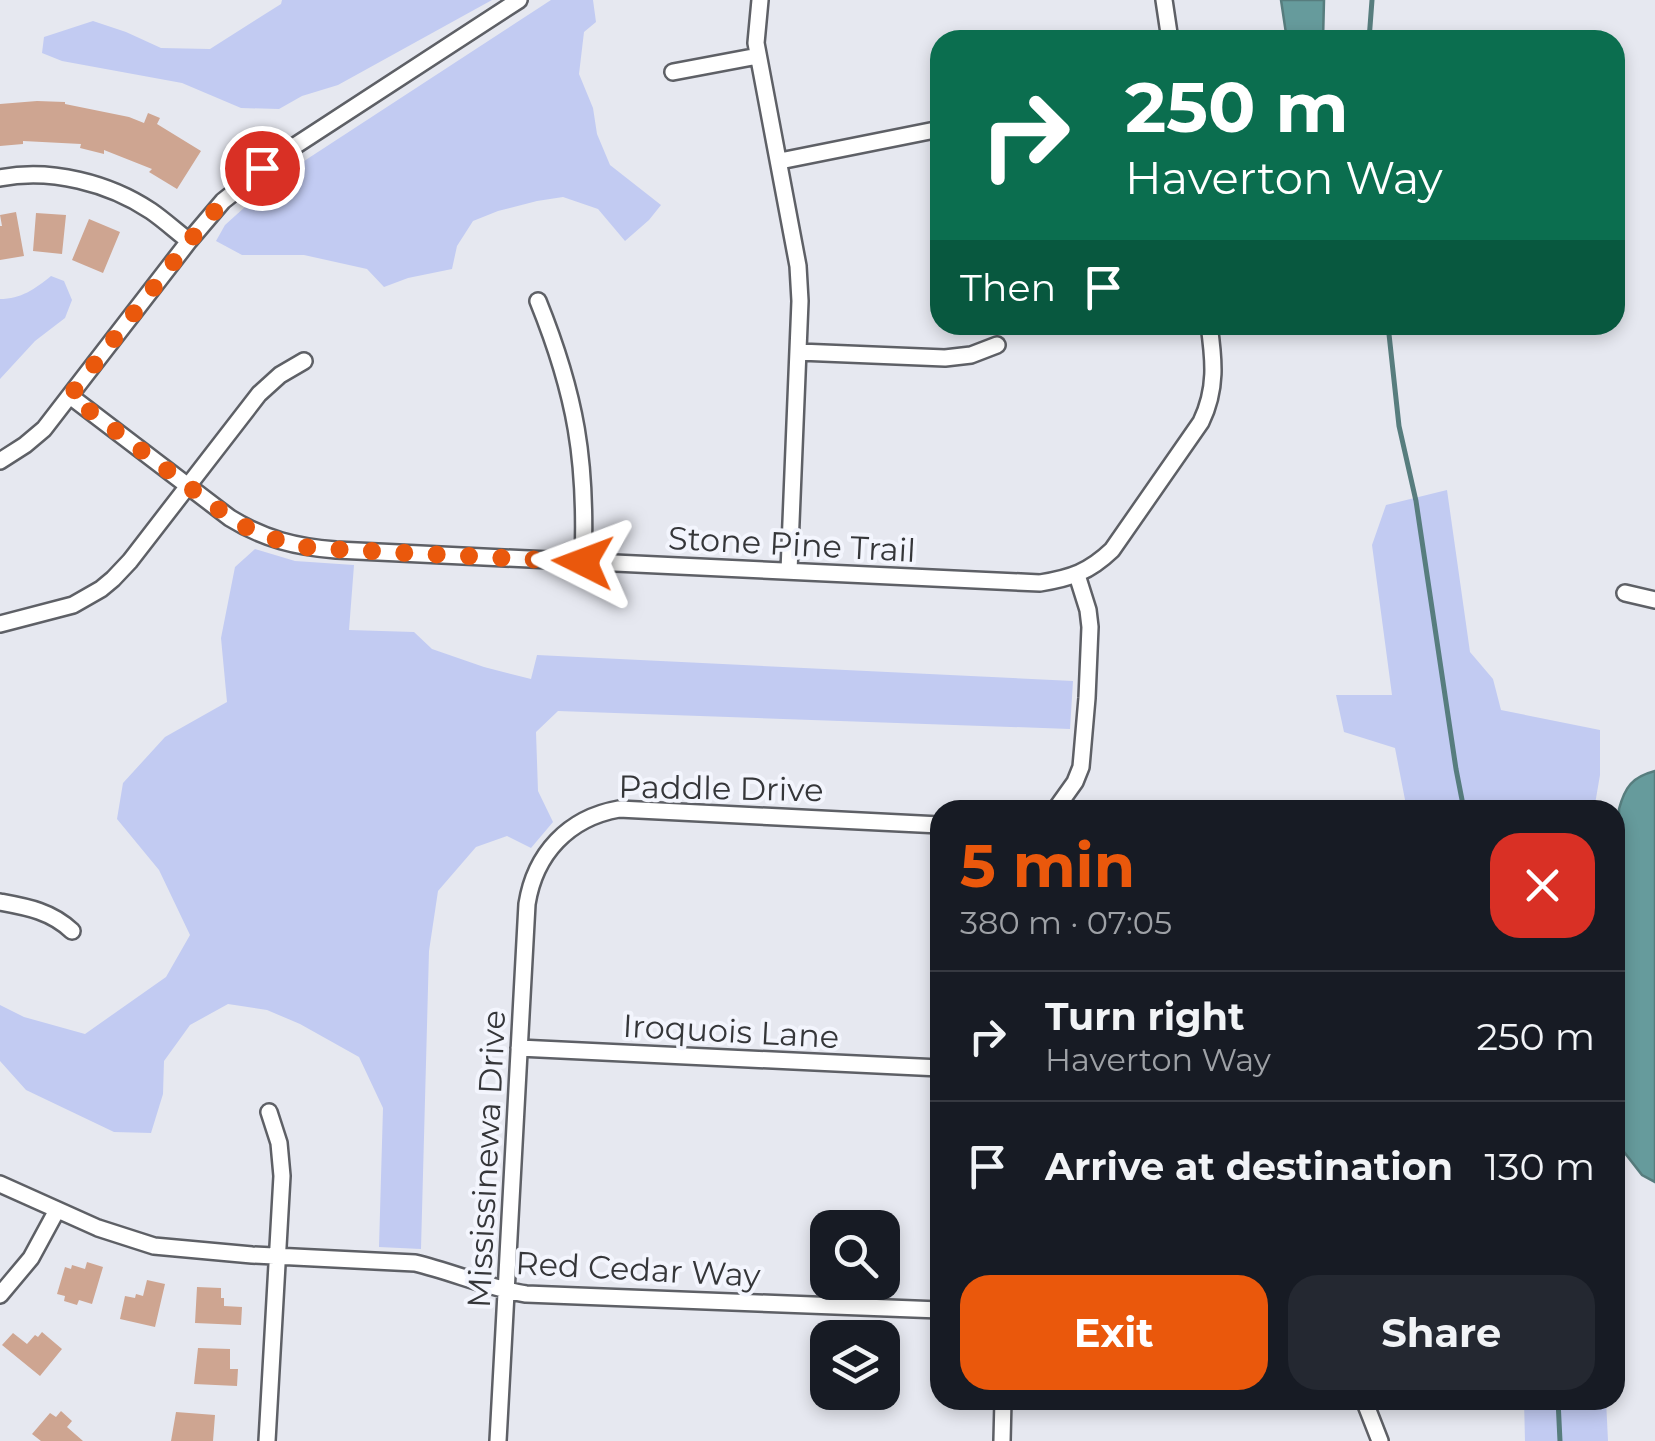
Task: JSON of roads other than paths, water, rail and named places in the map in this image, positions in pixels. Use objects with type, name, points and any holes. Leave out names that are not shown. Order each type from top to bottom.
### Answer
[{"type":"street","points":[[0,460],[36,436],[224,201],[262,168],[519,0]]},
{"type":"street","points":[[760,0],[758,56],[798,266],[799,352],[788,571]]},
{"type":"street","points":[[1164,0],[1168,30]]},
{"type":"street","points":[[673,72],[758,56]]},
{"type":"street","points":[[780,160],[930,131]]},
{"type":"street","points":[[0,178],[40,174],[99,185],[153,212],[189,241]]},
{"type":"street","points":[[538,301],[562,366],[576,420],[583,468],[583,562]]},
{"type":"street","points":[[1062,800],[1076,782],[1084,745],[1090,627],[1077,575],[1112,550],[1202,422],[1214,380],[1210,335]]},
{"type":"street","points":[[799,352],[945,358],[972,355],[998,344]]},
{"type":"street","points":[[0,624],[60,610],[100,590],[130,561],[259,394],[304,361]]},
{"type":"street","name":"Stone Pine Trail","points":[[70,396],[245,527],[294,545],[1028,583],[1077,575]]},
{"type":"street","points":[[1626,593],[1655,600]]},
{"type":"street","name":"Paddle Drive","points":[[532,880],[543,856],[566,832],[586,819],[619,809],[930,825]]},
{"type":"street","name":"Mississinewa Drive","points":[[498,1441],[527,904],[532,880]]},
{"type":"street","points":[[0,902],[47,914],[72,930]]},
{"type":"street","name":"Iroquois Lane","points":[[519,1048],[930,1068]]},
{"type":"street","points":[[267,1441],[282,1176],[279,1143],[269,1112]]},
{"type":"street","name":"Red Cedar Way","points":[[0,1184],[117,1235],[154,1246],[415,1263],[526,1294],[930,1310]]},
{"type":"street","points":[[0,1295],[31,1258],[57,1210]]},
{"type":"street","points":[[1002,1441],[1003,1410]]},
{"type":"street","points":[[1368,1410],[1380,1441]]},
{"type":"waterway","points":[[1370,30],[1372,0]]},
{"type":"waterway","points":[[1389,335],[1399,426],[1416,501],[1462,800]]},
{"type":"waterway","points":[[1558,1410],[1560,1441]]}]
